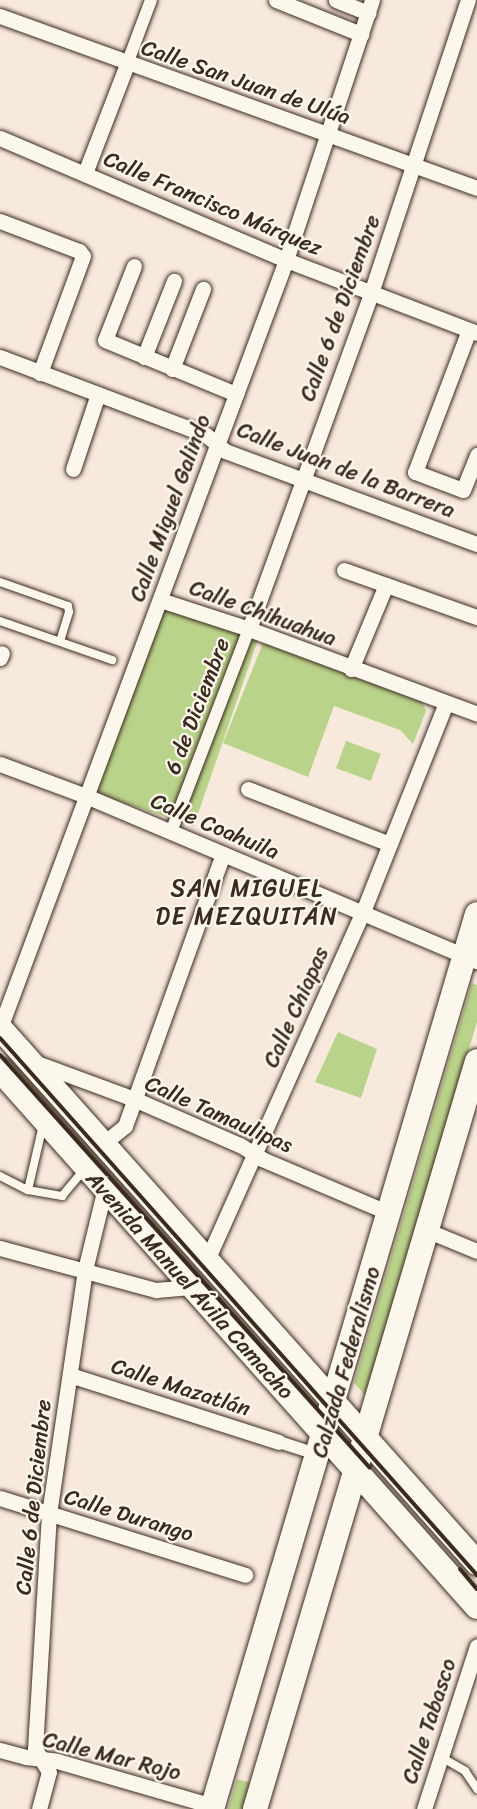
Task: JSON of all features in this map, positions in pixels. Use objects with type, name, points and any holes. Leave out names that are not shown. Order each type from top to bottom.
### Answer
[{"type":"main road","name":"Calzada Federalismo","points":[[213,1808],[389,1213],[471,959],[477,914]]},
{"type":"main road","name":"Avenida Manuel Ávila Camacho","points":[[0,1028],[477,1563]]},
{"type":"main road","name":"Calzada Federalismo","points":[[255,1809],[426,1230],[476,1069]]},
{"type":"main road","name":"Avenida Manuel Ávila Camacho","points":[[0,1070],[477,1606]]},
{"type":"main road","points":[[124,1209],[143,1189]]},
{"type":"street","points":[[85,173],[151,0]]},
{"type":"street","points":[[276,0],[361,34]]},
{"type":"street","points":[[336,0],[370,6]]},
{"type":"street","name":"Calle 6 de Diciembre","points":[[249,629],[371,293],[468,0]]},
{"type":"street","name":"Calle Miguel Galindo","points":[[0,1028],[286,260],[370,6]]},
{"type":"street","name":"Calle San Juan de Ulúa","points":[[0,16],[127,64],[477,188]]},
{"type":"street","name":"Calle Francisco Márquez","points":[[0,138],[286,260],[473,331]]},
{"type":"street","points":[[0,221],[79,251],[83,256],[40,373]]},
{"type":"street","points":[[134,266],[105,340],[236,394]]},
{"type":"street","points":[[144,357],[174,281]]},
{"type":"street","points":[[172,369],[204,289]]},
{"type":"street","name":"Calle Juan de la Barrera","points":[[473,331],[415,472],[464,490],[477,455]]},
{"type":"street","name":"Calle Juan de la Barrera","points":[[0,357],[206,435],[225,451],[477,544]]},
{"type":"street","points":[[74,469],[98,394]]},
{"type":"street","points":[[344,570],[477,617]]},
{"type":"street","name":"Calle Chihuahua","points":[[351,669],[386,585]]},
{"type":"street","name":"Calle Chihuahua","points":[[160,600],[249,629],[351,669],[477,714]]},
{"type":"street","name":"6 de Diciembre","points":[[171,832],[249,629]]},
{"type":"street","name":"Calle Chiapas","points":[[207,1260],[362,914],[446,703]]},
{"type":"street","name":"Calle Coahuila","points":[[0,764],[86,796],[471,959]]},
{"type":"street","points":[[248,789],[390,844]]},
{"type":"street","points":[[104,1143],[125,1126],[223,854]]},
{"type":"street","name":"Calle Tamaulipas","points":[[29,1060],[134,1100],[255,1153],[262,1159],[389,1213]]},
{"type":"street","name":"Calle 6 de Diciembre","points":[[39,1809],[49,1772],[35,1749],[49,1514],[85,1270],[105,1188]]},
{"type":"street","points":[[426,1230],[477,1251]]},
{"type":"street","points":[[0,1248],[156,1290],[191,1287]]},
{"type":"street","name":"Calle Mazatlán","points":[[70,1375],[279,1442]]},
{"type":"street","points":[[279,1442],[304,1450]]},
{"type":"street","name":"Calle Durango","points":[[0,1498],[245,1575]]},
{"type":"street","name":"Calle Tabasco","points":[[424,1809],[477,1646]]},
{"type":"street","name":"Calle Mar Rojo","points":[[0,1750],[57,1761],[213,1808]]},
{"type":"lane","points":[[0,582],[68,606],[69,612],[60,641]]},
{"type":"lane","points":[[0,621],[112,660]]},
{"type":"lane","points":[[28,1190],[44,1120]]},
{"type":"lane","points":[[0,1176],[28,1190],[62,1196],[86,1168]]},
{"type":"lane","points":[[441,1756],[465,1771],[477,1789]]},
{"type":"green space","points":[[162,602],[259,636],[194,827],[96,793]]},
{"type":"green space","points":[[263,643],[422,702],[426,711],[413,744],[400,730],[334,706],[308,777],[223,743]]},
{"type":"green space","points":[[346,741],[381,754],[371,781],[336,768]]},
{"type":"green space","points":[[472,983],[477,985],[477,1022],[365,1395],[354,1383]]},
{"type":"green space","points":[[338,1032],[377,1049],[361,1098],[315,1082]]},
{"type":"green space","points":[[237,1779],[252,1783],[245,1809],[228,1809]]},
{"type":"railway","points":[[0,1038],[477,1575]]},
{"type":"railway","points":[[0,1055],[370,1468]]},
{"type":"railway","points":[[460,1569],[477,1589]]},
{"type":"district","name":"SAN MIGUEL DE MEZQUITÁN","points":[[247,903]]}]
